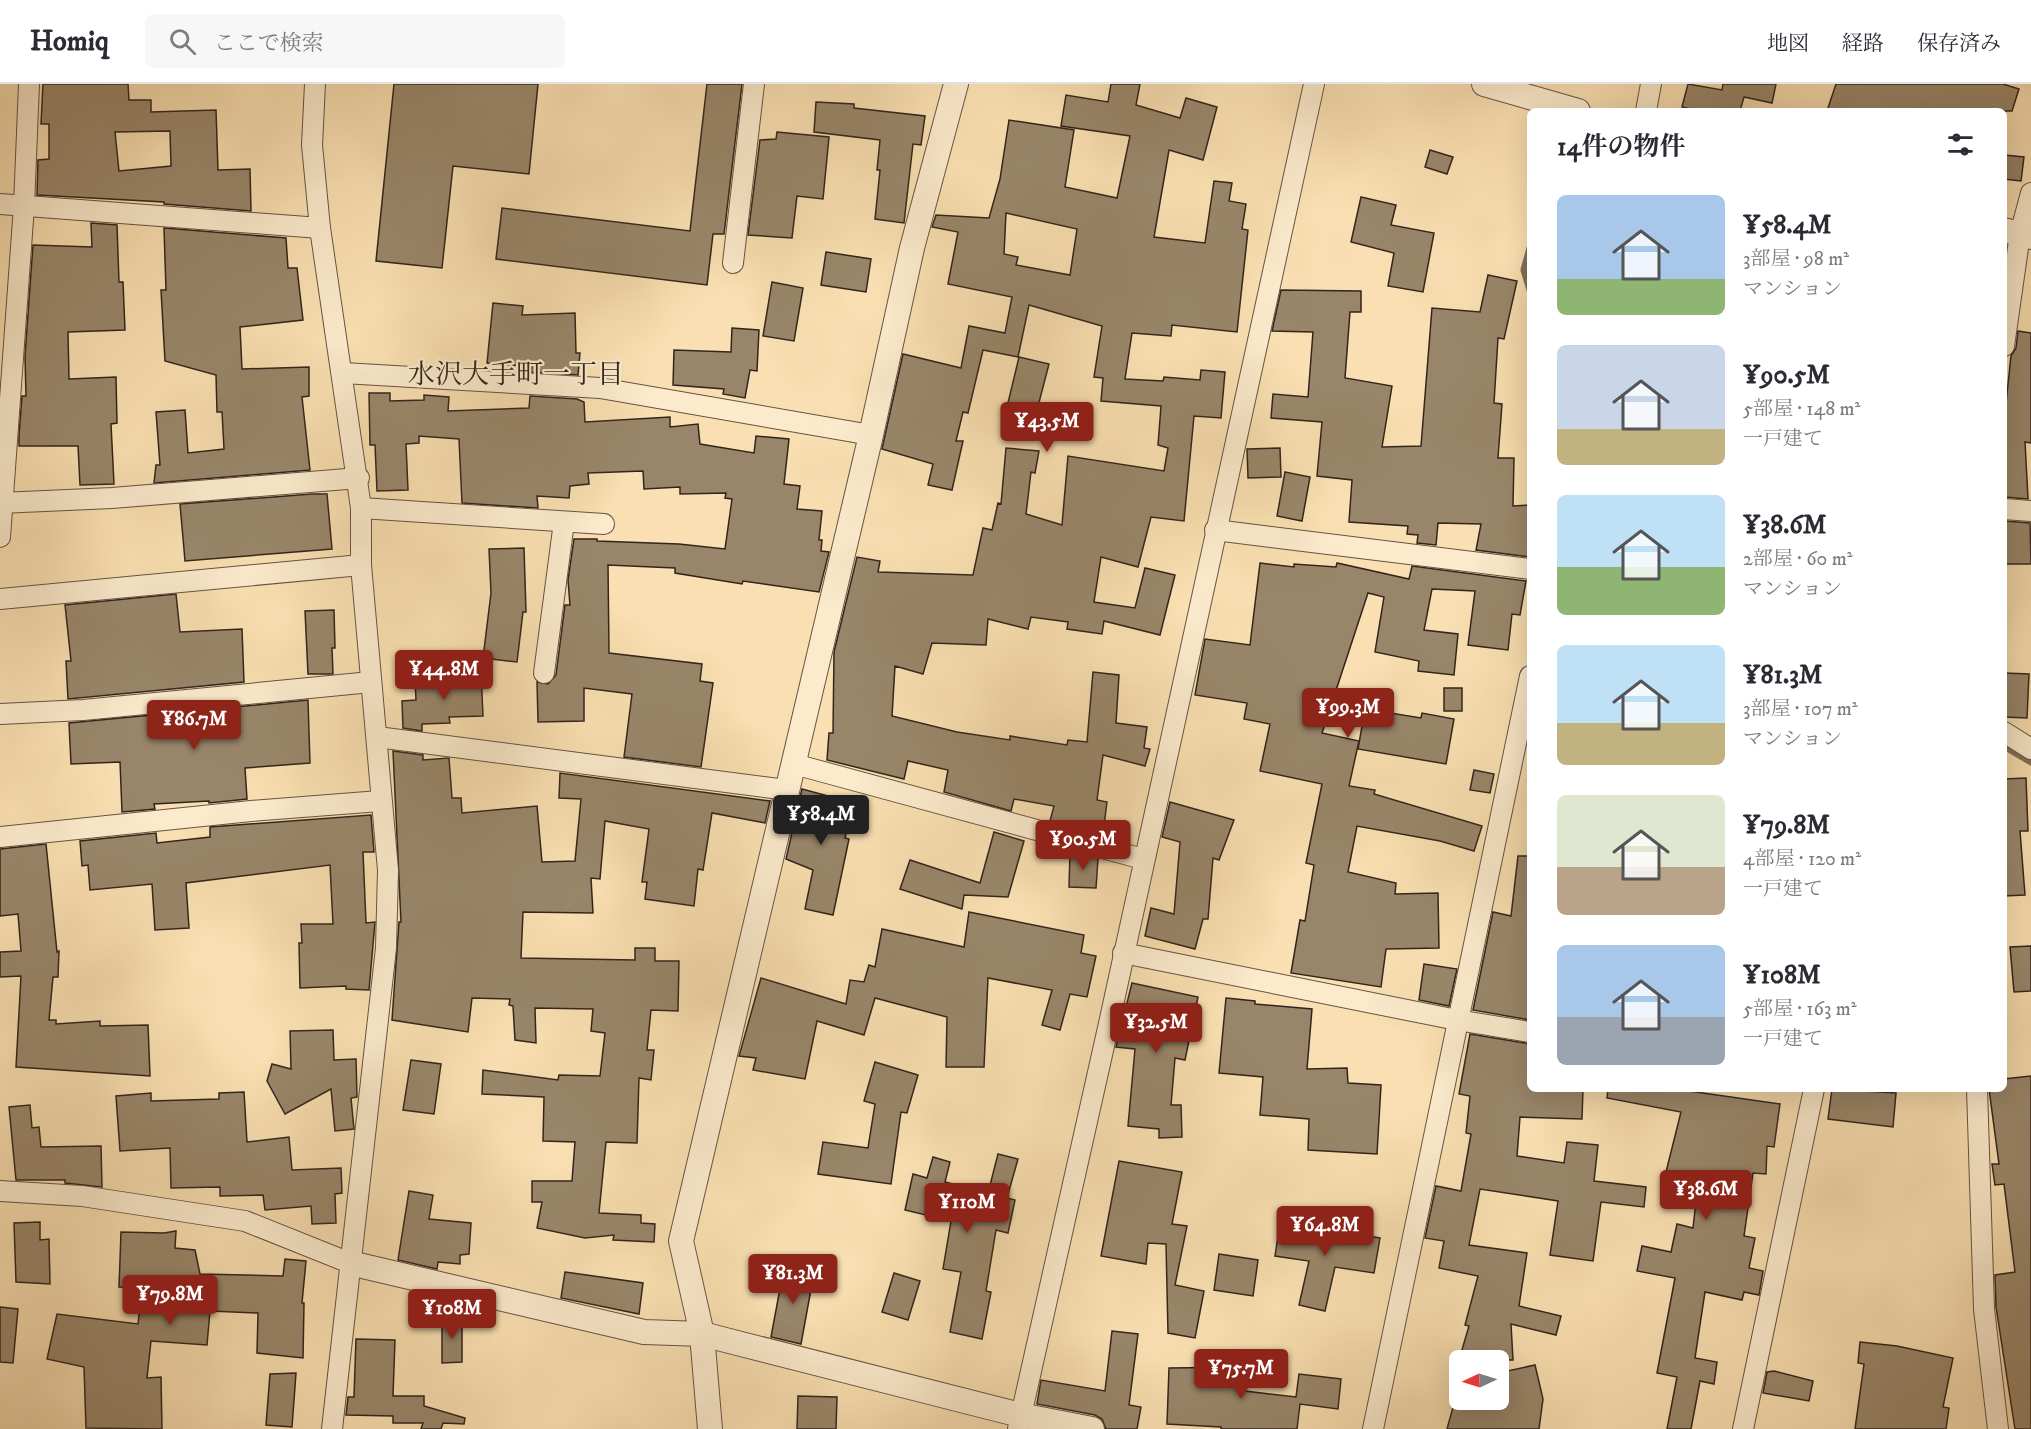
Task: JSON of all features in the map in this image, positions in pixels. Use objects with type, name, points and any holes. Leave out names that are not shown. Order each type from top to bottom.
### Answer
[{"type":"street","points":[[0,537],[24,206],[29,84]]},
{"type":"street","points":[[315,84],[312,145],[320,228],[359,478],[361,566],[377,737],[380,801],[388,870],[386,948],[332,1429]]},
{"type":"street","points":[[733,263],[754,84]]},
{"type":"street","points":[[710,1429],[702,1334],[681,1241],[871,435],[912,248],[956,84]]},
{"type":"street","points":[[1019,1422],[1314,84]]},
{"type":"street","points":[[1484,84],[1568,108]]},
{"type":"street","points":[[1647,108],[1651,84]]},
{"type":"street","points":[[2007,322],[2018,234],[2031,193]]},
{"type":"street","points":[[0,204],[320,228]]},
{"type":"street","points":[[343,373],[600,388],[871,435]]},
{"type":"street","points":[[2,503],[112,498],[359,478]]},
{"type":"street","points":[[361,508],[604,524]]},
{"type":"street","points":[[2007,509],[2031,511]]},
{"type":"street","points":[[544,673],[564,522]]},
{"type":"street","points":[[1215,530],[1527,569]]},
{"type":"street","points":[[0,599],[361,566]]},
{"type":"street","points":[[0,714],[83,710],[371,682]]},
{"type":"street","points":[[1373,1429],[1527,690]]},
{"type":"street","points":[[2007,734],[2031,749]]},
{"type":"street","points":[[377,737],[787,790]]},
{"type":"street","points":[[794,764],[1143,860]]},
{"type":"street","points":[[0,837],[251,811],[380,801]]},
{"type":"street","points":[[1123,953],[1457,1020],[1527,1032]]},
{"type":"street","points":[[1743,1429],[1813,1092]]},
{"type":"street","points":[[1977,1092],[1984,1309],[1998,1429]]},
{"type":"street","points":[[0,1191],[82,1196],[245,1221],[350,1263],[644,1332],[702,1334],[1019,1422],[1092,1429]]},
{"type":"building","points":[[43,84],[128,84],[129,100],[151,100],[151,112],[216,110],[218,170],[250,169],[251,211],[164,204],[164,202],[37,195],[38,160],[49,159],[49,124],[41,124]],"holes":[[[170,131],[171,166],[119,171],[115,132]]]},
{"type":"building","points":[[394,84],[538,84],[529,174],[453,166],[442,268],[376,261]]},
{"type":"building","points":[[707,84],[742,84],[724,234],[713,234],[707,285],[496,259],[502,208],[690,231]]},
{"type":"building","points":[[1111,84],[1140,84],[1136,105],[1180,118],[1186,98],[1217,107],[1203,160],[1169,150],[1154,237],[1205,243],[1214,181],[1232,183],[1229,201],[1246,204],[1242,229],[1248,230],[1237,332],[1172,325],[1171,336],[1132,333],[1125,379],[1163,381],[1164,377],[1200,380],[1201,370],[1225,372],[1221,418],[1194,416],[1184,521],[1151,517],[1138,567],[1101,557],[1094,602],[1135,608],[1145,568],[1175,575],[1160,635],[1104,621],[1102,634],[1067,629],[1068,622],[1031,617],[1028,629],[988,619],[986,645],[932,643],[923,674],[895,666],[892,716],[957,732],[1010,740],[1010,736],[1067,745],[1068,740],[1087,742],[1093,672],[1119,675],[1116,723],[1147,727],[1144,748],[1150,749],[1145,766],[1103,755],[1097,800],[1107,802],[1103,833],[1099,835],[1050,821],[1054,806],[1014,799],[1011,811],[944,792],[948,770],[908,761],[904,779],[827,760],[829,733],[833,733],[834,652],[857,557],[880,561],[878,572],[973,575],[983,528],[992,530],[998,503],[1001,504],[1006,448],[1039,451],[1035,473],[1031,472],[1026,514],[1062,525],[1068,456],[1164,471],[1168,448],[1158,445],[1161,406],[1101,401],[1103,378],[1094,377],[1102,326],[1029,305],[1018,357],[983,350],[968,413],[963,412],[956,441],[963,441],[952,490],[928,485],[933,464],[882,449],[903,354],[961,368],[969,326],[1005,333],[1012,297],[948,284],[958,232],[932,227],[936,215],[989,218],[1000,179],[1009,120],[1074,130],[1065,187],[1117,198],[1130,136],[1061,126],[1066,95],[1108,102]],"holes":[[[1006,213],[1077,229],[1070,275],[1016,265],[1018,257],[1004,254]]]},
{"type":"building","points":[[1688,84],[1722,90],[1723,84],[1776,84],[1772,103],[1744,97],[1741,108],[1682,107]]},
{"type":"building","points":[[1836,84],[2003,84],[2019,89],[2012,111],[2007,111],[2007,108],[1828,108]]},
{"type":"building","points":[[816,102],[854,104],[854,108],[925,116],[921,145],[913,144],[904,223],[875,219],[880,170],[877,170],[880,140],[814,132]]},
{"type":"building","points":[[777,132],[829,137],[823,199],[797,196],[792,238],[748,235],[760,140],[776,139]]},
{"type":"building","points":[[1430,150],[1453,157],[1447,174],[1425,167]]},
{"type":"building","points":[[2007,155],[2024,157],[2021,181],[2007,179]]},
{"type":"building","points":[[1361,197],[1396,205],[1391,225],[1434,233],[1423,292],[1388,286],[1394,253],[1351,242]]},
{"type":"building","points":[[91,223],[117,225],[119,282],[123,282],[125,330],[68,332],[69,379],[116,377],[117,423],[111,424],[114,484],[80,485],[78,446],[19,446],[19,436],[22,396],[26,396],[25,356],[33,245],[92,247]]},
{"type":"building","points":[[164,228],[286,238],[288,268],[297,268],[303,320],[240,327],[242,369],[309,367],[309,396],[302,397],[310,470],[154,483],[156,465],[160,465],[156,412],[185,410],[188,453],[224,449],[222,412],[217,412],[216,375],[165,361],[161,290],[166,290]]},
{"type":"building","points":[[826,252],[871,259],[866,292],[821,285]]},
{"type":"building","points":[[1488,275],[1517,281],[1504,339],[1498,338],[1494,403],[1502,404],[1498,458],[1514,458],[1513,506],[1527,505],[1527,557],[1476,550],[1481,524],[1438,523],[1436,545],[1417,543],[1418,535],[1407,534],[1408,526],[1349,522],[1352,480],[1317,476],[1322,422],[1271,418],[1273,394],[1308,397],[1313,332],[1272,331],[1281,290],[1361,291],[1361,312],[1350,312],[1345,378],[1392,386],[1382,447],[1421,446],[1432,308],[1480,312]]},
{"type":"building","points":[[772,282],[803,288],[794,341],[763,336]]},
{"type":"building","points":[[493,303],[523,306],[522,315],[575,313],[576,353],[580,353],[578,375],[531,372],[532,367],[487,363]]},
{"type":"building","points":[[732,328],[759,330],[757,371],[750,370],[745,398],[723,394],[724,389],[673,385],[674,350],[731,352]]},
{"type":"building","points":[[2018,331],[2031,333],[2031,443],[2025,442],[2028,499],[2007,497],[2007,394],[2011,356],[2016,348]]},
{"type":"building","points":[[1019,357],[1049,364],[1036,414],[1007,407]]},
{"type":"building","points":[[369,393],[390,393],[390,401],[424,400],[424,395],[449,397],[448,411],[529,408],[530,396],[577,399],[584,402],[585,422],[670,417],[670,427],[698,424],[700,444],[754,453],[756,436],[789,439],[784,484],[800,486],[797,509],[822,511],[819,540],[822,540],[821,551],[829,552],[819,592],[743,581],[742,584],[675,573],[675,568],[608,565],[609,653],[702,664],[700,681],[713,683],[701,767],[624,757],[632,694],[584,688],[584,721],[538,722],[537,682],[548,684],[556,675],[565,605],[570,605],[568,580],[574,539],[679,544],[725,549],[732,499],[725,498],[726,493],[680,494],[680,487],[644,489],[643,471],[588,473],[589,484],[570,486],[569,498],[537,496],[538,508],[462,503],[459,439],[419,436],[419,443],[406,444],[408,490],[377,491],[375,445],[370,445]]},
{"type":"building","points":[[1280,448],[1281,477],[1248,478],[1247,449]]},
{"type":"building","points":[[1285,472],[1310,477],[1302,521],[1277,516]]},
{"type":"building","points":[[327,494],[332,549],[185,561],[180,504]]},
{"type":"building","points":[[2007,521],[2030,523],[2031,564],[2007,564]]},
{"type":"building","points":[[524,548],[526,612],[523,612],[517,662],[483,658],[491,593],[489,549]]},
{"type":"building","points":[[1260,563],[1294,567],[1294,564],[1336,567],[1337,563],[1409,579],[1412,566],[1526,581],[1520,615],[1512,614],[1508,650],[1468,645],[1475,591],[1432,589],[1424,630],[1458,634],[1454,675],[1418,671],[1419,661],[1375,652],[1384,597],[1368,593],[1322,733],[1359,741],[1349,786],[1375,790],[1374,794],[1482,826],[1474,851],[1440,841],[1357,826],[1348,872],[1396,883],[1395,894],[1438,893],[1439,948],[1386,949],[1381,987],[1291,973],[1300,920],[1305,921],[1314,865],[1306,863],[1322,784],[1260,771],[1270,724],[1244,719],[1247,703],[1195,695],[1205,639],[1250,645]]},
{"type":"building","points":[[176,594],[180,632],[242,629],[244,682],[68,699],[66,661],[71,661],[65,605]]},
{"type":"building","points":[[334,610],[333,674],[308,674],[305,611]]},
{"type":"building","points":[[481,672],[483,716],[449,717],[450,723],[422,724],[422,731],[403,728],[402,701],[416,700],[415,680],[459,679],[458,673]]},
{"type":"building","points":[[2007,673],[2029,674],[2027,718],[2007,717]]},
{"type":"building","points":[[1444,688],[1462,688],[1462,711],[1444,711]]},
{"type":"building","points":[[308,700],[310,763],[245,768],[247,799],[209,803],[209,801],[154,804],[155,809],[122,812],[120,762],[71,764],[69,723]]},
{"type":"building","points":[[1365,709],[1421,718],[1422,713],[1454,719],[1446,764],[1358,749]]},
{"type":"building","points":[[393,751],[423,755],[423,760],[449,758],[452,798],[461,798],[462,813],[537,806],[542,862],[575,861],[581,799],[559,798],[560,773],[770,801],[765,823],[712,813],[703,870],[698,869],[694,906],[645,899],[647,882],[642,882],[649,829],[605,821],[600,879],[591,878],[593,913],[523,912],[521,958],[635,960],[635,948],[655,948],[655,961],[679,961],[678,1011],[651,1010],[647,1050],[654,1050],[651,1080],[639,1078],[637,1143],[606,1142],[599,1213],[641,1215],[641,1223],[655,1224],[654,1242],[613,1240],[614,1235],[585,1238],[537,1228],[542,1202],[532,1202],[532,1181],[572,1181],[575,1142],[543,1141],[544,1097],[482,1094],[483,1070],[558,1080],[559,1075],[600,1076],[605,1033],[591,1031],[593,1009],[535,1008],[536,1043],[515,1040],[513,1006],[509,1005],[510,999],[472,998],[468,1032],[392,1020],[399,922],[401,922]]},
{"type":"building","points":[[1474,770],[1494,774],[1490,793],[1470,790]]},
{"type":"building","points":[[2026,778],[2028,831],[2020,831],[2025,895],[2007,896],[2007,779]]},
{"type":"building","points":[[802,789],[854,803],[845,838],[849,839],[833,915],[805,909],[813,870],[786,859]]},
{"type":"building","points":[[1170,802],[1234,820],[1219,860],[1213,858],[1208,919],[1203,919],[1195,949],[1145,936],[1151,908],[1174,914],[1180,842],[1162,837]]},
{"type":"building","points":[[371,815],[374,852],[363,852],[366,923],[375,922],[369,990],[346,989],[346,986],[300,988],[301,924],[333,924],[330,865],[186,883],[189,928],[155,930],[152,884],[90,890],[88,865],[82,866],[80,841],[156,833],[157,843],[210,837],[210,827]]},
{"type":"building","points":[[994,832],[1024,841],[1008,897],[964,895],[962,909],[900,889],[910,860],[980,883]]},
{"type":"building","points":[[46,844],[57,952],[59,951],[58,977],[53,977],[49,1020],[56,1020],[56,1024],[100,1021],[100,1026],[148,1025],[150,1076],[16,1067],[21,976],[0,977],[0,952],[21,951],[18,914],[0,916],[0,849]]},
{"type":"building","points":[[1070,852],[1098,859],[1096,888],[1069,887]]},
{"type":"building","points":[[1518,856],[1527,856],[1527,1019],[1473,1010],[1493,912],[1511,916]]},
{"type":"building","points":[[969,912],[1084,935],[1081,953],[1096,956],[1087,997],[1070,994],[1060,1030],[1042,1025],[1052,990],[988,978],[984,1067],[946,1067],[947,1017],[875,998],[864,1035],[817,1021],[805,1079],[753,1070],[756,1058],[739,1056],[761,978],[846,1004],[850,980],[864,982],[869,965],[875,967],[882,929],[964,947]]},
{"type":"building","points":[[2031,946],[2031,991],[2014,992],[2010,947]]},
{"type":"building","points":[[1424,964],[1457,969],[1449,1006],[1419,1000]]},
{"type":"building","points":[[1132,983],[1198,997],[1185,1060],[1175,1058],[1171,1105],[1181,1105],[1182,1137],[1159,1138],[1159,1129],[1128,1126],[1135,1049],[1116,1047]]},
{"type":"building","points":[[1226,998],[1255,1001],[1255,1004],[1312,1009],[1307,1069],[1347,1068],[1348,1083],[1381,1085],[1377,1154],[1308,1150],[1309,1119],[1260,1115],[1263,1077],[1219,1073]]},
{"type":"building","points":[[333,1030],[334,1060],[356,1059],[357,1097],[351,1098],[354,1129],[335,1131],[331,1089],[285,1114],[267,1081],[272,1064],[291,1069],[290,1031]]},
{"type":"building","points":[[1470,1034],[1527,1044],[1527,1092],[1583,1092],[1582,1119],[1520,1117],[1517,1156],[1564,1163],[1567,1142],[1598,1145],[1594,1181],[1646,1187],[1644,1207],[1601,1202],[1593,1261],[1550,1255],[1558,1201],[1480,1189],[1469,1245],[1527,1253],[1519,1306],[1561,1316],[1556,1335],[1511,1324],[1513,1360],[1509,1360],[1509,1350],[1462,1350],[1469,1326],[1465,1325],[1478,1276],[1439,1268],[1444,1241],[1425,1238],[1436,1186],[1461,1191],[1471,1134],[1466,1133],[1470,1096],[1459,1094]]},
{"type":"building","points":[[411,1060],[441,1064],[434,1114],[403,1110]]},
{"type":"building","points":[[875,1062],[918,1075],[907,1113],[901,1112],[891,1184],[818,1174],[823,1142],[868,1148],[875,1104],[864,1101]]},
{"type":"building","points":[[2031,1076],[2031,1429],[2015,1429],[1996,1307],[1995,1275],[2015,1272],[2004,1184],[1995,1185],[1992,1164],[1999,1164],[1989,1092],[2007,1092],[2007,1079]]},
{"type":"building","points":[[244,1092],[247,1142],[289,1137],[292,1170],[341,1168],[342,1193],[335,1194],[336,1223],[312,1224],[311,1206],[265,1210],[263,1195],[220,1196],[220,1187],[171,1188],[170,1148],[120,1151],[116,1096],[151,1093],[151,1101],[219,1099],[219,1093]]},
{"type":"building","points":[[1608,1092],[1696,1092],[1780,1104],[1774,1147],[1767,1146],[1766,1174],[1753,1173],[1744,1236],[1755,1238],[1749,1268],[1763,1271],[1759,1295],[1744,1292],[1742,1300],[1705,1292],[1695,1358],[1717,1362],[1714,1384],[1700,1381],[1691,1429],[1667,1429],[1677,1377],[1657,1373],[1675,1278],[1637,1271],[1642,1246],[1671,1252],[1677,1224],[1693,1228],[1697,1192],[1663,1184],[1681,1112],[1607,1098]]},
{"type":"building","points":[[1832,1092],[1896,1093],[1893,1127],[1828,1119]]},
{"type":"building","points":[[30,1105],[32,1128],[39,1127],[41,1147],[101,1146],[102,1187],[65,1183],[65,1180],[16,1180],[9,1107]]},
{"type":"building","points":[[998,1154],[1018,1159],[1007,1198],[1015,1200],[1008,1233],[996,1230],[986,1291],[991,1292],[982,1339],[950,1332],[961,1272],[943,1269],[951,1221],[905,1210],[913,1174],[927,1178],[933,1157],[950,1162],[945,1182],[953,1184],[952,1188],[987,1197]]},
{"type":"building","points":[[1119,1161],[1182,1172],[1172,1224],[1187,1226],[1175,1285],[1204,1291],[1195,1338],[1168,1333],[1166,1244],[1148,1243],[1146,1264],[1101,1256]]},
{"type":"building","points":[[409,1191],[433,1195],[429,1219],[471,1223],[469,1254],[460,1255],[460,1264],[438,1262],[437,1269],[398,1260]]},
{"type":"building","points":[[40,1222],[40,1240],[49,1239],[50,1284],[16,1282],[14,1223]]},
{"type":"building","points":[[1280,1223],[1380,1238],[1374,1273],[1335,1267],[1325,1311],[1299,1305],[1309,1261],[1275,1256]]},
{"type":"building","points":[[176,1231],[175,1248],[195,1250],[200,1274],[283,1276],[285,1259],[306,1261],[302,1303],[304,1303],[303,1358],[257,1353],[258,1313],[210,1311],[207,1345],[151,1341],[147,1378],[161,1377],[162,1429],[86,1428],[84,1367],[47,1359],[57,1314],[138,1324],[142,1288],[119,1287],[121,1232]]},
{"type":"building","points":[[1219,1254],[1258,1260],[1253,1296],[1214,1290]]},
{"type":"building","points":[[784,1267],[814,1273],[801,1344],[771,1337]]},
{"type":"building","points":[[565,1272],[643,1283],[639,1314],[561,1298]]},
{"type":"building","points":[[894,1273],[920,1281],[908,1320],[882,1312]]},
{"type":"building","points":[[426,1303],[443,1308],[438,1326],[421,1321]]},
{"type":"building","points":[[0,1307],[18,1309],[13,1363],[0,1362]]},
{"type":"building","points":[[442,1318],[462,1318],[462,1362],[442,1363]]},
{"type":"building","points":[[1112,1331],[1138,1334],[1129,1405],[1141,1407],[1137,1429],[1106,1429],[1102,1419],[1095,1415],[1037,1404],[1041,1380],[1105,1391]]},
{"type":"building","points":[[356,1339],[395,1340],[393,1396],[424,1396],[424,1406],[465,1418],[464,1424],[443,1423],[441,1429],[421,1429],[423,1423],[393,1423],[393,1416],[346,1415],[348,1397],[354,1397]]},
{"type":"building","points":[[1860,1342],[1897,1346],[1953,1358],[1943,1407],[1949,1408],[1946,1429],[1855,1429],[1864,1364],[1858,1363]]},
{"type":"building","points":[[1535,1365],[1543,1399],[1539,1429],[1447,1429],[1452,1410],[1509,1410],[1509,1371]]},
{"type":"building","points":[[1246,1367],[1245,1391],[1296,1397],[1299,1374],[1341,1379],[1338,1409],[1300,1404],[1297,1429],[1221,1429],[1221,1427],[1167,1424],[1169,1368]]},
{"type":"building","points":[[1774,1371],[1813,1381],[1809,1401],[1763,1393],[1767,1372]]},
{"type":"building","points":[[296,1373],[292,1427],[266,1425],[270,1374]]},
{"type":"building","points":[[798,1396],[837,1397],[836,1429],[797,1429]]},
{"type":"waterway","points":[[1527,259],[1524,270],[1527,280]]},
{"type":"waterway","points":[[2007,748],[2031,762]]},
{"type":"district","name":"水沢大手町一丁目","points":[[516,375]]}]
